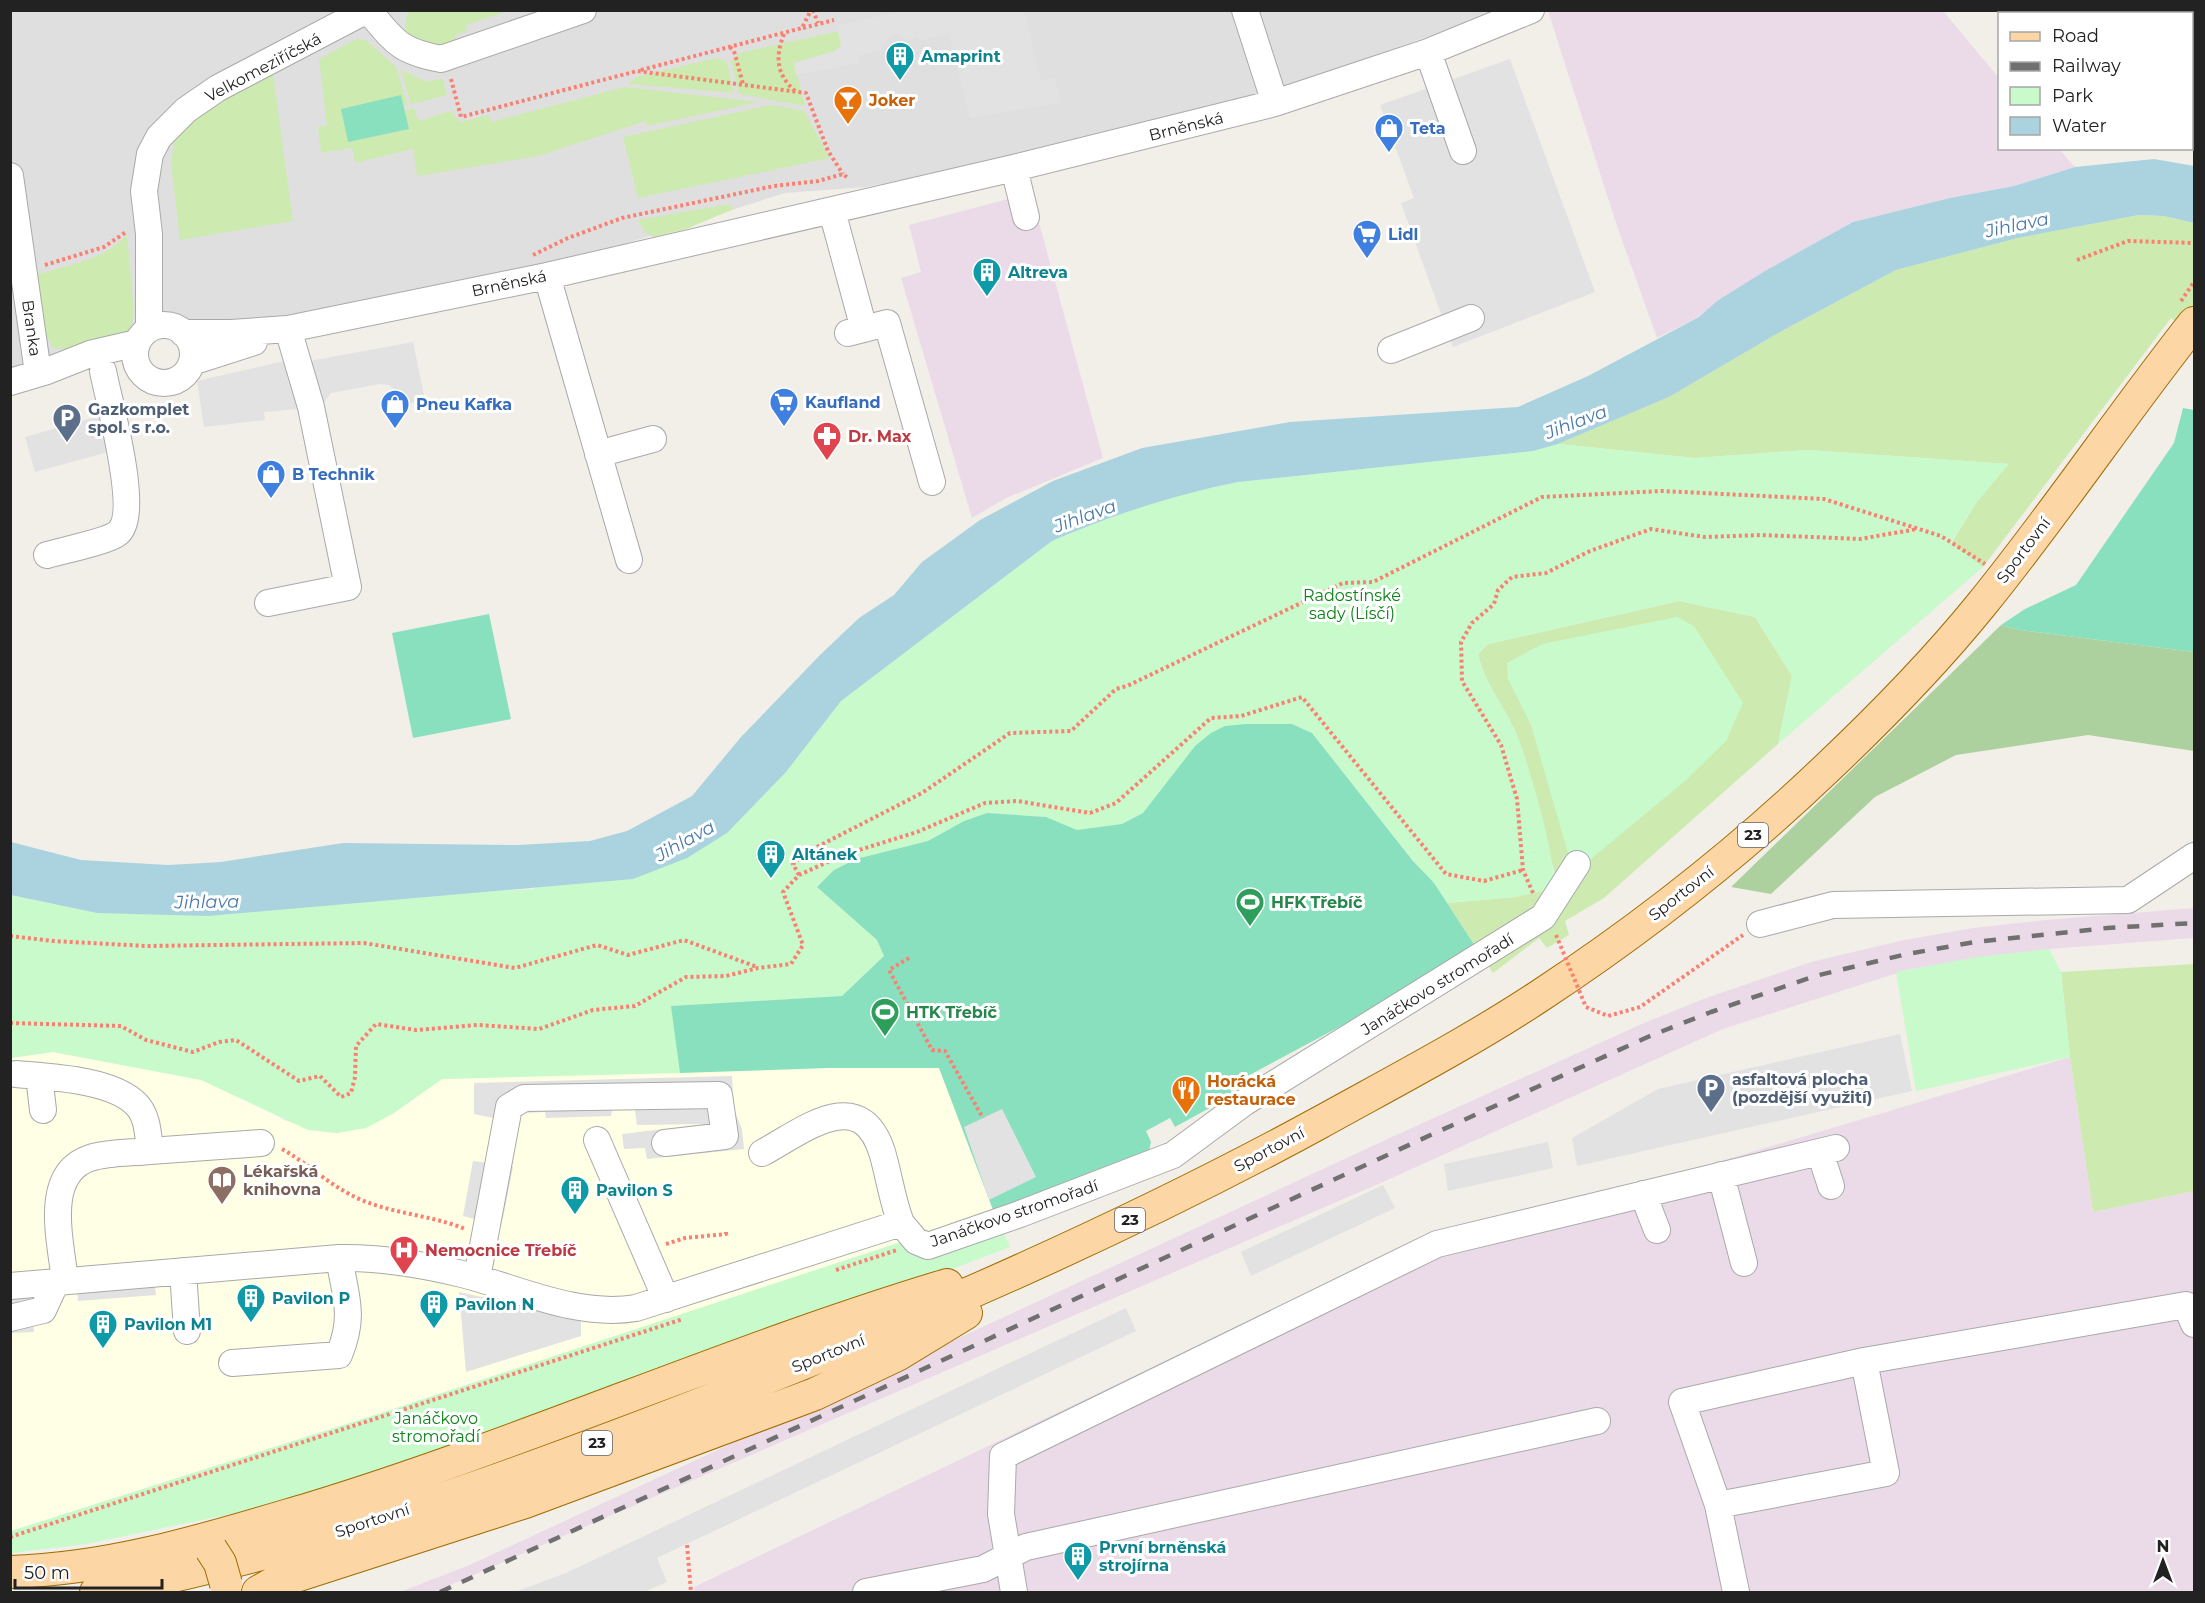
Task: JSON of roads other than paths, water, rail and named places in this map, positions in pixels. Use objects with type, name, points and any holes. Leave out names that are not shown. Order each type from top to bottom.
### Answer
[{"type":"main road","name":"Sportovní","points":[[96,1593],[237,1562],[514,1473],[652,1423],[834,1351],[1080,1245],[1249,1161],[1500,1021],[1666,906],[1744,842],[1866,730],[1959,631],[2193,329]]},
{"type":"main road","points":[[10,1572],[89,1566],[206,1547],[504,1444],[871,1308],[1080,1245]]},
{"type":"main road","points":[[258,1593],[274,1583],[590,1479],[815,1394],[897,1355],[1080,1245]]},
{"type":"main road","points":[[206,1547],[218,1589]]},
{"type":"street","points":[[368,10],[398,46],[418,55],[441,59],[583,10]]},
{"type":"street","name":"Velkomeziříčská","points":[[160,333],[158,260],[139,229],[145,174],[150,154],[168,126],[218,88],[368,10]]},
{"type":"street","points":[[1245,10],[1275,103]]},
{"type":"street","name":"Brněnská","points":[[10,382],[160,333],[231,333],[288,329],[547,276],[1014,168],[1275,103],[1428,52],[1531,10]]},
{"type":"street","points":[[1428,52],[1463,151]]},
{"type":"street","points":[[1014,168],[1026,217]]},
{"type":"street","name":"Branka","points":[[10,176],[21,284],[43,372]]},
{"type":"street","points":[[832,211],[842,283],[866,328],[932,482]]},
{"type":"street","points":[[547,276],[629,560]]},
{"type":"street","points":[[1392,350],[1470,318]]},
{"type":"street","points":[[192,362],[276,336],[288,329],[311,407],[348,587],[268,603]]},
{"type":"street","points":[[160,333],[192,345],[192,362],[188,370],[172,382],[153,381],[142,372],[136,360],[160,333]]},
{"type":"street","points":[[43,372],[61,374],[104,371],[142,372]]},
{"type":"street","points":[[47,555],[116,535],[125,525],[128,504],[125,476],[104,371]]},
{"type":"street","points":[[598,454],[653,439]]},
{"type":"street","points":[[1760,924],[1833,906],[2128,900],[2194,856]]},
{"type":"street","name":"Janáčkovo stromořadí","points":[[901,1223],[916,1241],[928,1246],[1019,1210],[1163,1160],[1245,1102],[1543,916],[1577,864]]},
{"type":"street","points":[[43,1110],[28,1075],[70,1079],[118,1092],[136,1104],[146,1122],[150,1151]]},
{"type":"street","points":[[477,1278],[509,1107],[525,1098],[719,1095],[725,1136],[665,1143]]},
{"type":"street","points":[[10,1286],[339,1258],[412,1263],[599,1310],[629,1310],[901,1223],[879,1143],[869,1125],[858,1117],[843,1115],[818,1123],[762,1153]]},
{"type":"street","points":[[597,1140],[666,1299]]},
{"type":"street","points":[[10,1318],[44,1310],[61,1281],[58,1209],[63,1179],[72,1166],[92,1157],[261,1143]]},
{"type":"street","points":[[1014,1593],[1006,1556],[1001,1514],[1002,1456],[1437,1244],[1828,1150],[1832,1186]]},
{"type":"street","points":[[1163,1160],[1180,1195]]},
{"type":"street","points":[[1721,1175],[1744,1263]]},
{"type":"street","points":[[1643,1194],[1657,1230]]},
{"type":"street","points":[[232,1362],[339,1355],[348,1333],[350,1317],[339,1258]]},
{"type":"street","points":[[183,1271],[187,1331]]},
{"type":"street","points":[[1736,1593],[1718,1505],[1682,1402],[1864,1361],[2186,1305],[2194,1324]]},
{"type":"street","points":[[1718,1505],[1886,1473],[1864,1361]]},
{"type":"street","points":[[866,1593],[904,1589],[983,1569],[1026,1547],[1597,1421]]},
{"type":"water","name":"Jihlava","points":[[2154,159],[2194,166],[2194,223],[2164,216],[2139,215],[2018,238],[1896,270],[1780,332],[1669,397],[1558,444],[1533,451],[1238,482],[1144,507],[1052,541],[841,701],[786,772],[727,833],[687,858],[633,879],[208,916],[97,913],[11,895],[11,842],[81,860],[168,865],[221,862],[343,843],[518,845],[590,841],[627,831],[692,796],[741,737],[820,655],[859,618],[894,595],[922,562],[980,520],[1053,481],[1142,448],[1290,422],[1518,407],[1588,376],[1699,317],[1717,301],[1765,271],[1853,222],[1950,198],[2014,186],[2075,167]]},
{"type":"railway","points":[[440,1592],[1435,1133],[1650,1036],[1711,1012],[1815,976],[1907,954],[1975,942],[2107,928],[2194,923]]},
{"type":"place","name":"Amaprint","points":[[900,82]]},
{"type":"place","name":"Joker","points":[[848,126]]},
{"type":"place","name":"Teta","points":[[1389,154]]},
{"type":"place","name":"Lidl","points":[[1367,260]]},
{"type":"place","name":"Altreva","points":[[987,298]]},
{"type":"place","name":"Kaufland","points":[[784,428]]},
{"type":"place","name":"Pneu Kafka","points":[[395,430]]},
{"type":"place","name":"Gazkomplet spol. s r.o.","points":[[67,444]]},
{"type":"place","name":"Dr. Max","points":[[827,462]]},
{"type":"place","name":"B Technik","points":[[271,500]]},
{"type":"place","name":"Altánek","points":[[771,880]]},
{"type":"place","name":"HFK Třebíč","points":[[1250,928]]},
{"type":"place","name":"HTK Třebíč","points":[[885,1038]]},
{"type":"place","name":"asfaltová plocha (pozdější využití)","points":[[1711,1114]]},
{"type":"place","name":"Horácká restaurace","points":[[1186,1116]]},
{"type":"place","name":"Lékařská knihovna","points":[[222,1206]]},
{"type":"place","name":"Pavilon S","points":[[575,1216]]},
{"type":"place","name":"Nemocnice Třebíč","points":[[404,1276]]},
{"type":"place","name":"Pavilon P","points":[[251,1324]]},
{"type":"place","name":"Pavilon N","points":[[434,1330]]},
{"type":"place","name":"Pavilon M1","points":[[103,1350]]},
{"type":"place","name":"První brněnská strojírna","points":[[1078,1582]]},
{"type":"park label","name":"Radostínské sady (Lísčí)","points":[[1352,604]]}]
